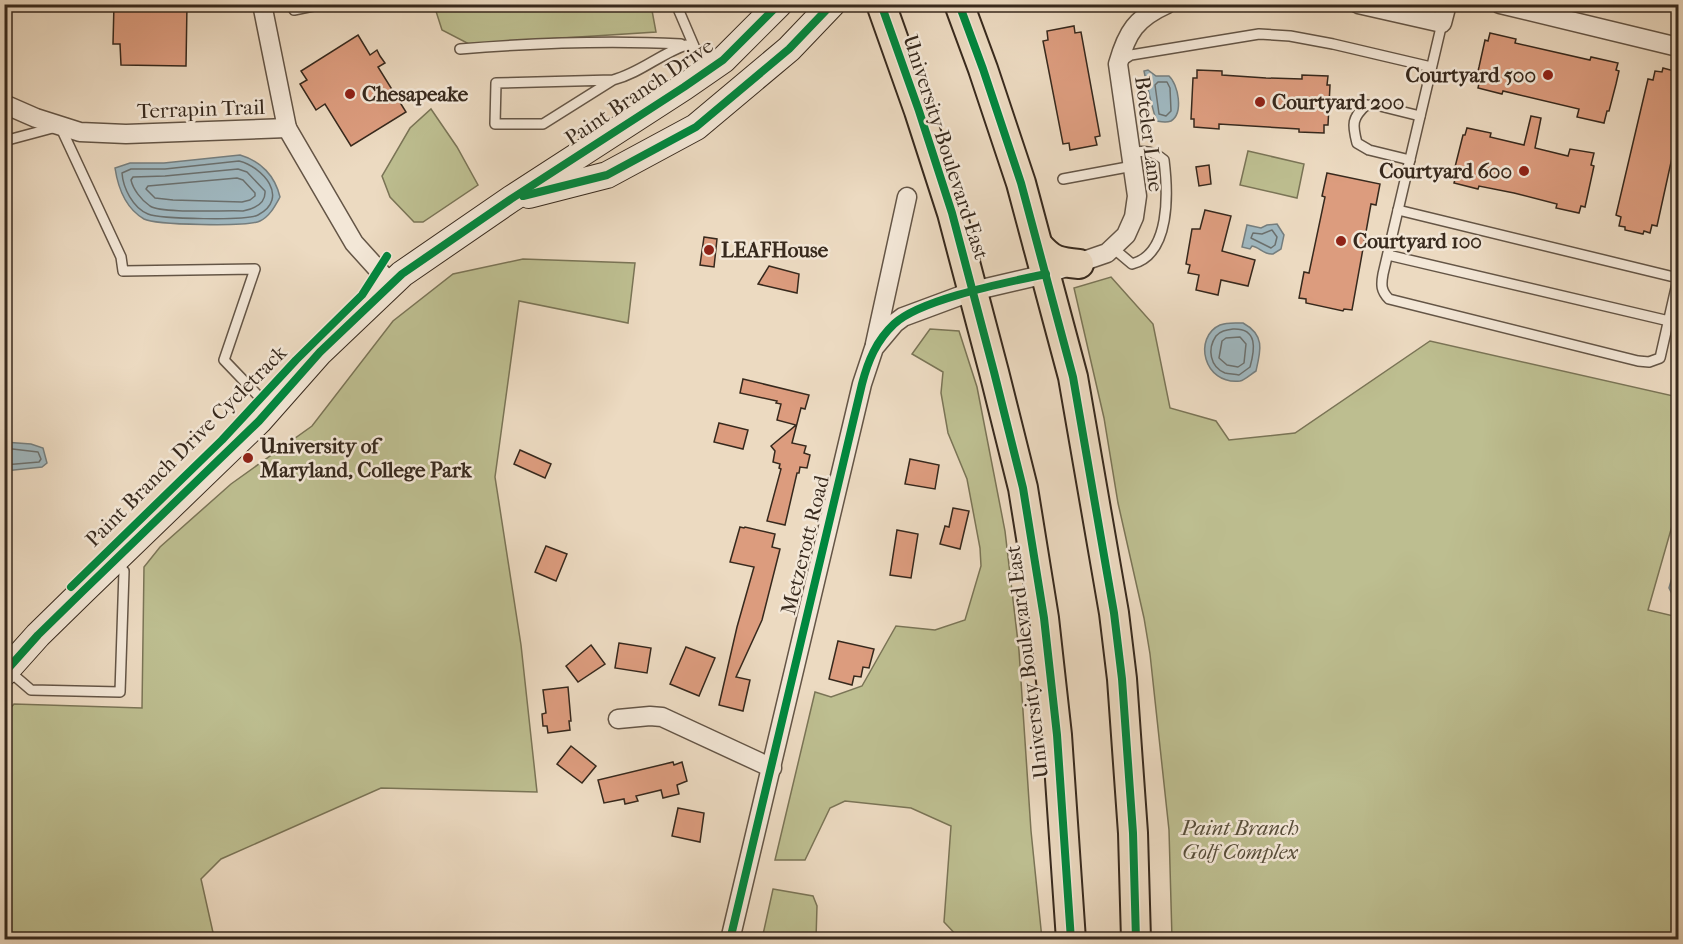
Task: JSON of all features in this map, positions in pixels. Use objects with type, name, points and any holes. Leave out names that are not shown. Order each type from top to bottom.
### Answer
[{"type":"main road","name":"University Boulevard East","points":[[881,4],[949,204],[1023,488],[1044,618],[1057,735],[1071,939]]},
{"type":"main road","points":[[959,4],[1021,183],[1073,378],[1114,613],[1126,728],[1133,833],[1136,939]]},
{"type":"main road","points":[[1038,245],[1050,258],[1079,264]]},
{"type":"street","points":[[262,4],[287,128]]},
{"type":"street","name":"Paint Branch Drive","points":[[6,671],[38,635],[113,561],[220,460],[320,352],[402,274],[511,199],[723,60],[778,4]]},
{"type":"street","name":"Paint Branch Drive","points":[[511,199],[607,175],[696,127],[789,49],[832,4]]},
{"type":"street","name":"Boteler Lane","points":[[1046,274],[1107,253],[1126,235],[1134,217],[1137,196],[1118,64],[1123,45],[1131,29],[1147,13],[1167,4]]},
{"type":"street","points":[[1358,4],[1442,23],[1447,4]]},
{"type":"street","points":[[1500,4],[1678,47]]},
{"type":"street","name":"Terrapin Trail","points":[[4,104],[36,118],[80,132],[126,134],[287,128],[354,243],[391,285]]},
{"type":"street","points":[[874,348],[907,197]]},
{"type":"street","name":"Metzerott Road","points":[[730,939],[862,384],[874,348],[903,317],[973,291],[1046,274]]},
{"type":"street","points":[[618,719],[662,717],[772,768]]},
{"type":"lane","points":[[293,4],[294,10],[322,4]]},
{"type":"lane","points":[[676,4],[690,45]]},
{"type":"lane","points":[[1398,210],[1678,278],[1660,357],[1649,362],[1638,361],[1389,299],[1383,293],[1381,285],[1398,210],[1410,160],[1431,67],[1442,23]]},
{"type":"lane","points":[[1118,64],[1131,55],[1259,34],[1290,36],[1333,44],[1431,67]]},
{"type":"lane","points":[[460,49],[626,42],[690,45],[723,60]]},
{"type":"lane","points":[[613,80],[496,83],[495,124],[543,124],[613,80],[629,75],[667,51],[690,45]]},
{"type":"lane","points":[[1410,160],[1369,150],[1357,143],[1353,127],[1357,114],[1366,105],[1380,106],[1420,116]]},
{"type":"lane","points":[[4,141],[60,126],[121,257],[123,271],[255,268],[224,360],[270,408]]},
{"type":"lane","points":[[1063,179],[1132,159],[1143,151],[1156,153],[1164,160],[1167,188],[1166,212],[1160,234],[1152,250],[1142,261],[1132,264],[1113,248]]},
{"type":"lane","points":[[1388,255],[1669,321]]},
{"type":"lane","points":[[6,671],[31,690],[120,692],[124,571],[113,561]]},
{"type":"green space","points":[[434,5],[651,5],[656,32],[469,44],[442,30]]},
{"type":"green space","points":[[431,109],[457,147],[478,185],[423,222],[414,222],[390,197],[382,176],[410,128]]},
{"type":"green space","points":[[1248,151],[1304,164],[1297,198],[1240,185]]},
{"type":"green space","points":[[523,259],[635,263],[628,323],[519,301],[495,477],[521,645],[537,792],[381,788],[221,859],[201,879],[214,937],[314,939],[5,939],[5,714],[14,704],[142,708],[144,567],[160,547],[231,484],[312,426],[393,321],[453,274]]},
{"type":"green space","name":"Paint Branch Golf Complex","points":[[1111,277],[1153,324],[1170,408],[1216,421],[1229,440],[1295,433],[1430,341],[1678,397],[1678,505],[1648,610],[1678,617],[1678,939],[1172,939],[1169,830],[1150,654],[1118,503],[1104,418],[1074,288]]},
{"type":"green space","points":[[930,329],[959,331],[977,387],[1005,531],[1019,651],[1031,831],[1042,939],[960,939],[944,922],[951,826],[911,808],[845,801],[830,808],[805,860],[775,860],[815,692],[831,697],[862,686],[896,626],[935,630],[965,620],[981,566],[980,548],[967,479],[948,433],[941,393],[943,372],[912,354]]},
{"type":"green space","points":[[773,889],[813,896],[817,906],[816,939],[762,939]]},
{"type":"water","points":[[1148,70],[1156,76],[1169,76],[1175,85],[1178,105],[1175,117],[1171,121],[1157,121],[1144,71]]},
{"type":"water","points":[[240,155],[261,165],[266,170],[275,182],[280,197],[264,219],[252,223],[202,225],[165,223],[144,219],[127,203],[118,183],[115,168],[130,163],[164,163]]},
{"type":"water","points":[[1277,224],[1284,235],[1281,249],[1270,254],[1252,246],[1250,249],[1242,247],[1247,225],[1261,228]]},
{"type":"water","points":[[1243,323],[1255,333],[1260,344],[1256,371],[1240,381],[1227,380],[1217,376],[1210,368],[1206,359],[1207,339],[1220,325]]},
{"type":"water","points":[[4,442],[31,444],[43,448],[47,463],[42,467],[5,471]]},
{"type":"water","points":[[1678,557],[1678,601],[1675,600],[1669,588]]},
{"type":"building","points":[[114,4],[187,4],[186,66],[121,65],[120,44],[113,44]]},
{"type":"building","points":[[1074,26],[1075,33],[1081,32],[1100,136],[1095,137],[1097,145],[1070,150],[1069,143],[1063,144],[1043,41],[1048,40],[1047,31]]},
{"type":"building","name":"Courtyard 500","points":[[1490,33],[1516,39],[1515,43],[1590,60],[1591,57],[1618,63],[1616,84],[1604,123],[1577,117],[1579,109],[1503,91],[1502,94],[1478,88],[1480,79],[1476,79],[1485,40],[1488,41]]},
{"type":"building","name":"Chesapeake","points":[[358,35],[370,55],[377,50],[385,63],[378,67],[406,112],[351,146],[325,104],[316,110],[300,84],[307,80],[301,71]]},
{"type":"building","points":[[1663,68],[1678,72],[1678,145],[1675,144],[1657,226],[1652,225],[1650,233],[1644,231],[1643,234],[1625,230],[1625,227],[1619,226],[1621,217],[1616,215],[1648,79],[1653,80],[1655,71],[1662,72]]},
{"type":"building","name":"Courtyard 200","points":[[1197,70],[1222,71],[1222,75],[1266,78],[1302,79],[1302,75],[1328,76],[1327,85],[1330,85],[1328,125],[1324,125],[1324,133],[1299,132],[1299,129],[1219,124],[1219,129],[1194,127],[1194,119],[1191,119],[1193,78],[1197,78]]},
{"type":"building","name":"Courtyard 600","points":[[1531,116],[1541,118],[1535,148],[1568,156],[1570,149],[1594,153],[1591,165],[1594,166],[1585,207],[1581,206],[1579,213],[1556,208],[1557,204],[1514,193],[1479,186],[1478,189],[1454,183],[1456,176],[1453,175],[1463,135],[1467,128],[1491,133],[1490,137],[1524,145]]},
{"type":"building","points":[[1209,165],[1211,184],[1199,186],[1196,167]]},
{"type":"building","name":"Courtyard 100","points":[[1327,173],[1380,184],[1376,205],[1371,204],[1352,310],[1344,309],[1343,311],[1306,303],[1306,299],[1299,298],[1304,272],[1309,273],[1325,197],[1322,196]]},
{"type":"building","points":[[1205,210],[1231,216],[1222,251],[1255,260],[1248,286],[1221,280],[1218,295],[1196,290],[1199,275],[1188,273],[1190,265],[1186,264],[1192,229],[1200,229]]},
{"type":"building","name":"LEAFHouse","points":[[704,237],[717,239],[714,267],[700,265]]},
{"type":"building","points":[[769,266],[799,274],[797,293],[758,284]]},
{"type":"building","points":[[743,379],[809,395],[805,409],[801,408],[792,443],[806,446],[804,453],[810,455],[807,468],[800,467],[797,473],[785,525],[767,521],[781,469],[780,464],[773,462],[775,451],[771,446],[796,425],[777,420],[781,404],[776,403],[777,401],[740,393]]},
{"type":"building","points":[[719,423],[748,430],[743,449],[714,442]]},
{"type":"building","points":[[520,450],[551,464],[545,478],[514,464]]},
{"type":"building","points":[[910,459],[939,465],[935,489],[905,484]]},
{"type":"building","points":[[953,508],[969,511],[960,549],[940,544],[945,526],[949,527]]},
{"type":"building","points":[[740,527],[775,534],[772,547],[780,549],[762,620],[736,677],[750,680],[743,711],[719,705],[754,567],[730,562]]},
{"type":"building","points":[[897,530],[918,534],[911,578],[890,575]]},
{"type":"building","points":[[546,546],[567,554],[556,581],[535,572]]},
{"type":"building","points":[[838,641],[874,649],[869,668],[863,667],[861,677],[854,676],[852,685],[829,679]]},
{"type":"building","points":[[619,643],[651,648],[647,673],[615,668]]},
{"type":"building","points":[[591,645],[605,664],[578,682],[566,666]]},
{"type":"building","points":[[686,647],[715,658],[699,696],[670,684]]},
{"type":"building","points":[[568,687],[570,730],[548,733],[547,726],[543,726],[542,714],[546,713],[543,690]]},
{"type":"building","points":[[571,746],[596,766],[582,783],[557,764]]},
{"type":"building","points":[[673,762],[674,765],[682,762],[687,781],[677,785],[679,794],[663,798],[661,790],[636,796],[638,801],[625,804],[624,799],[604,803],[598,780]]},
{"type":"building","points":[[678,808],[704,813],[700,842],[672,836]]},
{"type":"cycle path","points":[[4,673],[38,635],[259,421],[320,352],[402,274],[511,199],[723,60],[779,4]]},
{"type":"cycle path","points":[[523,196],[607,175],[696,127],[789,49],[832,4]]},
{"type":"cycle path","points":[[881,4],[952,213],[1023,488],[1044,618],[1057,735],[1071,940]]},
{"type":"cycle path","points":[[959,4],[1021,183],[1073,377],[1114,613],[1122,679],[1133,833],[1136,940]]},
{"type":"cycle path","name":"Paint Branch Drive Cycletrack","points":[[71,587],[222,440],[296,360],[362,295],[387,256]]},
{"type":"cycle path","points":[[730,940],[862,384],[873,352],[882,337],[906,315],[944,299],[1046,274]]},
{"type":"place","name":"Courtyard 500","points":[[1548,75]]},
{"type":"place","name":"Chesapeake","points":[[350,94]]},
{"type":"place","name":"Courtyard 200","points":[[1260,102]]},
{"type":"place","name":"Courtyard 600","points":[[1524,171]]},
{"type":"place","name":"Courtyard 100","points":[[1341,241]]},
{"type":"place","name":"LEAFHouse","points":[[709,250]]},
{"type":"place","name":"University of Maryland, College Park","points":[[248,458]]}]
